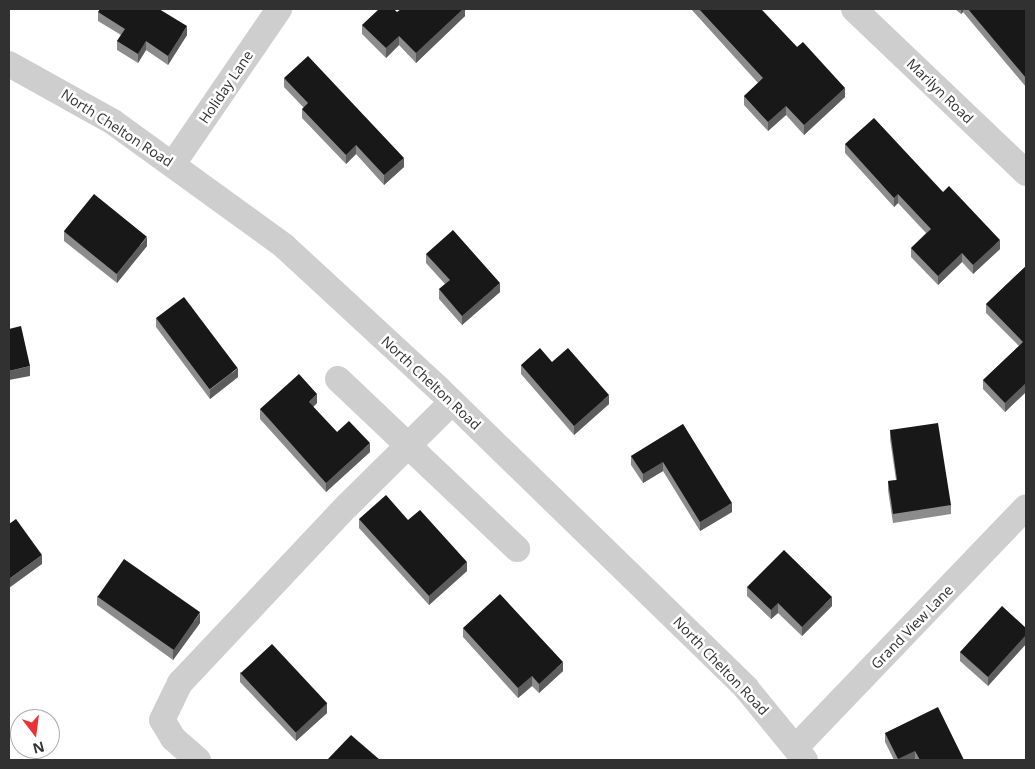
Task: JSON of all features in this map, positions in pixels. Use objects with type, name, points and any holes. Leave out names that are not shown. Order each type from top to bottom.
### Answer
[{"type":"street","name":"Holiday Lane","points":[[173,164],[279,9]]},
{"type":"street","name":"Marilyn Road","points":[[854,9],[1026,173]]},
{"type":"street","name":"North Chelton Road","points":[[9,64],[104,117],[173,164],[284,246],[452,402],[746,688],[801,754]]},
{"type":"street","points":[[338,379],[517,549]]},
{"type":"street","points":[[198,760],[173,738],[162,720],[180,683],[452,402]]},
{"type":"street","name":"Grand View Lane","points":[[801,754],[1026,507]]},
{"type":"building","points":[[100,9],[159,9],[187,26],[168,56],[146,41],[138,54],[117,41],[125,29],[98,12]]},
{"type":"building","points":[[379,9],[394,9],[397,12],[401,9],[463,9],[416,53],[399,36],[386,48],[362,25]]},
{"type":"building","points":[[699,9],[761,9],[797,47],[803,42],[845,88],[804,125],[786,106],[768,122],[744,96],[763,78]]},
{"type":"building","points":[[968,9],[1026,9],[1026,78]]},
{"type":"building","points":[[308,56],[404,158],[384,175],[356,145],[346,155],[302,109],[308,103],[284,78]]},
{"type":"building","points":[[874,118],[943,192],[949,186],[1000,240],[973,265],[962,253],[938,276],[911,248],[931,229],[898,194],[894,198],[845,144]]},
{"type":"building","points":[[94,194],[147,237],[117,274],[64,231]]},
{"type":"building","points":[[453,230],[500,283],[462,316],[439,289],[450,280],[426,254]]},
{"type":"building","points":[[1026,266],[1026,383],[1005,403],[983,380],[1023,342],[986,304]]},
{"type":"building","points":[[184,297],[238,368],[210,389],[156,318]]},
{"type":"building","points":[[21,326],[30,366],[9,371],[9,329]]},
{"type":"building","points":[[540,348],[552,362],[568,348],[609,395],[574,426],[521,365]]},
{"type":"building","points":[[299,374],[317,394],[309,402],[337,432],[349,421],[370,443],[326,483],[260,409]]},
{"type":"building","points":[[938,423],[951,505],[893,514],[888,481],[897,480],[890,430]]},
{"type":"building","points":[[683,424],[732,503],[700,522],[663,462],[643,474],[631,456]]},
{"type":"building","points":[[386,495],[408,520],[420,510],[467,562],[429,596],[359,519]]},
{"type":"building","points":[[16,519],[42,555],[9,579],[9,524]]},
{"type":"building","points":[[784,550],[832,597],[802,627],[778,603],[771,610],[747,587]]},
{"type":"building","points":[[124,559],[200,612],[174,650],[98,597]]},
{"type":"building","points":[[500,594],[563,662],[539,684],[532,676],[518,688],[463,628]]},
{"type":"building","points":[[1002,606],[1026,628],[1026,635],[988,677],[960,652]]},
{"type":"building","points":[[272,644],[327,703],[296,733],[241,673]]},
{"type":"building","points":[[938,707],[964,760],[920,760],[915,751],[898,759],[885,733]]},
{"type":"building","points":[[351,735],[380,760],[327,760]]}]
